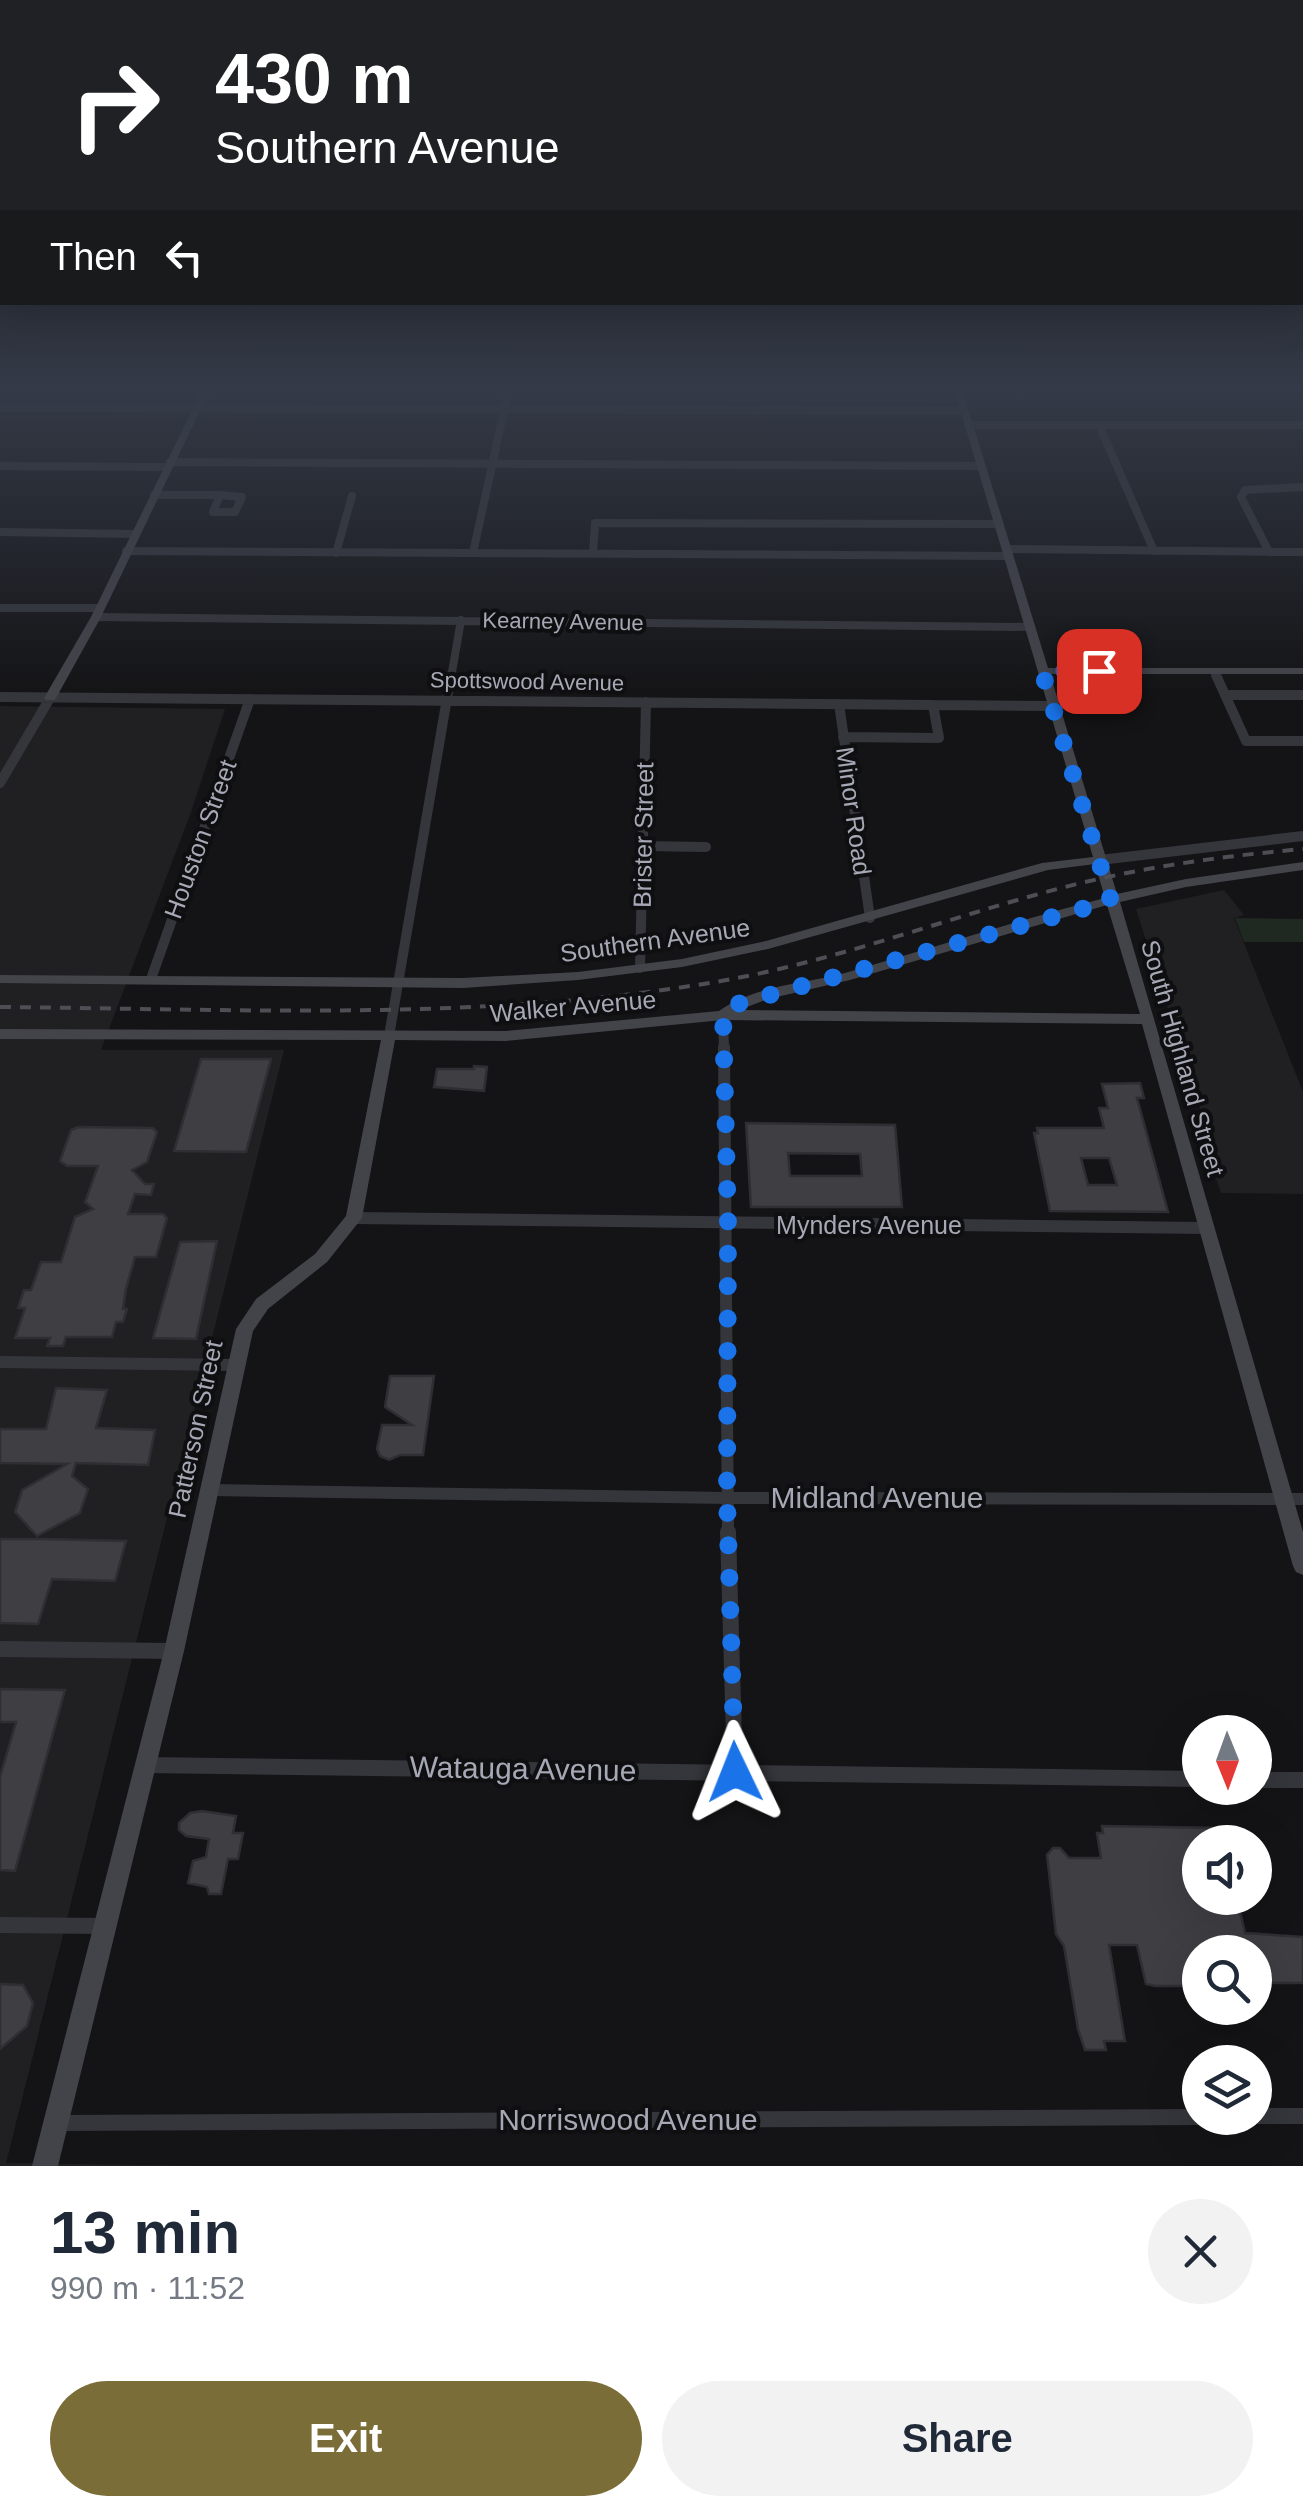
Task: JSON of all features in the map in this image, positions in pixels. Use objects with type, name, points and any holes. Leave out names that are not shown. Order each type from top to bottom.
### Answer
[{"type":"street","points":[[472,553],[487,493]]},
{"type":"street","name":"South Highland Street","points":[[988,493],[1148,1019],[1205,1228],[1293,1499],[1303,1566]]},
{"type":"street","points":[[1128,493],[1154,551]]},
{"type":"street","points":[[1243,493],[1241,497],[1269,552]]},
{"type":"street","points":[[0,783],[97,613],[154,495],[220,495]]},
{"type":"street","points":[[336,553],[352,496]]},
{"type":"street","points":[[594,553],[596,522],[999,524]]},
{"type":"street","points":[[0,532],[135,534]]},
{"type":"street","points":[[126,551],[1303,552]]},
{"type":"street","name":"Kearney Avenue","points":[[0,608],[460,620],[1029,627]]},
{"type":"street","name":"Patterson Street","points":[[46,2166],[174,1651],[244,1329],[262,1304],[320,1258],[354,1218],[399,982],[460,620]]},
{"type":"street","points":[[1042,671],[1303,671]]},
{"type":"street","points":[[1215,672],[1246,741],[1303,742]]},
{"type":"street","points":[[1225,695],[1303,695]]},
{"type":"street","name":"Spottswood Avenue","points":[[0,698],[1054,706]]},
{"type":"street","name":"Houston Street","points":[[151,979],[250,700]]},
{"type":"street","name":"Brister Street","points":[[640,968],[646,702]]},
{"type":"street","name":"Minor Road","points":[[839,704],[870,918]]},
{"type":"street","points":[[844,736],[938,738],[932,705]]},
{"type":"street","name":"Southern Avenue","points":[[0,979],[523,980],[640,968],[768,945],[1047,866],[1303,836]]},
{"type":"street","points":[[642,846],[706,847]]},
{"type":"street","points":[[735,1772],[727,1498],[728,1224],[723,1014],[740,1003],[1111,901],[1205,880],[1303,866]]},
{"type":"street","name":"Walker Avenue","points":[[0,1034],[524,1034],[723,1014],[1148,1019]]},
{"type":"street","name":"Mynders Avenue","points":[[354,1218],[1205,1228]]},
{"type":"street","points":[[0,1362],[236,1365]]},
{"type":"street","name":"Midland Avenue","points":[[211,1490],[727,1498],[1293,1499]]},
{"type":"street","points":[[0,1649],[174,1651]]},
{"type":"street","name":"Watauga Avenue","points":[[146,1766],[1182,1779]]},
{"type":"street","points":[[1272,1780],[1303,1780]]},
{"type":"street","points":[[0,1924],[106,1926]]},
{"type":"street","points":[[1272,2116],[1303,2116]]},
{"type":"street","name":"Norriswood Avenue","points":[[56,2123],[1182,2117]]},
{"type":"shaded area","points":[[0,706],[225,709],[191,812],[101,1050],[284,1050],[6,2163],[215,2166],[0,2166]]},
{"type":"shaded area","points":[[1224,890],[1244,915],[1234,918],[1303,1092],[1303,1194],[1221,1193],[1215,1175],[1220,1171],[1136,909]]},
{"type":"shaded area","points":[[1235,918],[1303,919],[1303,942],[1244,942]]},
{"type":"building","points":[[201,1059],[271,1059],[246,1152],[174,1151]]},
{"type":"building","points":[[487,1067],[484,1091],[434,1087],[437,1069]]},
{"type":"building","points":[[1140,1083],[1144,1098],[1137,1098],[1168,1212],[1050,1211],[1034,1133],[1038,1133],[1037,1128],[1104,1128],[1099,1108],[1108,1108],[1102,1084]],"holes":[[[1081,1158],[1109,1158],[1117,1185],[1088,1185]]]},
{"type":"building","points":[[746,1123],[895,1125],[902,1207],[751,1207]],"holes":[[[788,1153],[860,1154],[862,1176],[790,1176]]]},
{"type":"building","points":[[153,1128],[157,1132],[147,1162],[132,1170],[145,1184],[154,1184],[151,1195],[135,1194],[128,1214],[163,1214],[167,1218],[156,1257],[135,1257],[126,1289],[123,1309],[127,1309],[123,1322],[116,1322],[112,1337],[66,1337],[63,1346],[47,1346],[50,1338],[15,1338],[25,1308],[18,1308],[24,1290],[31,1290],[41,1262],[61,1262],[75,1217],[93,1209],[85,1202],[98,1166],[67,1166],[60,1161],[71,1130]]},
{"type":"building","points":[[217,1241],[196,1339],[153,1338],[180,1242]]},
{"type":"building","points":[[390,1376],[434,1376],[423,1455],[400,1455],[389,1460],[380,1456],[377,1449],[382,1425],[412,1425],[385,1407]]},
{"type":"building","points":[[56,1388],[107,1390],[96,1428],[155,1430],[148,1465],[76,1463],[72,1476],[88,1489],[80,1513],[37,1536],[15,1512],[22,1490],[67,1464],[0,1463],[0,1429],[46,1429]]},
{"type":"building","points":[[0,1539],[126,1541],[115,1581],[52,1579],[38,1624],[0,1623]]},
{"type":"building","points":[[0,1689],[65,1690],[15,1871],[0,1870],[0,1777],[16,1722],[0,1722]]},
{"type":"building","points":[[190,1813],[236,1816],[233,1833],[243,1833],[238,1859],[228,1859],[221,1894],[209,1894],[207,1887],[188,1883],[193,1861],[206,1857],[209,1839],[186,1836],[179,1830],[179,1823]]},
{"type":"building","points":[[1102,1826],[1182,1827],[1182,1915],[1241,1915],[1245,1933],[1303,1937],[1303,1983],[1272,1983],[1272,1935],[1182,1935],[1182,1986],[1146,1984],[1137,1945],[1109,1945],[1125,2041],[1104,2041],[1106,2050],[1085,2050],[1064,1946],[1056,1934],[1047,1855],[1053,1848],[1060,1848],[1069,1858],[1101,1858],[1097,1833],[1103,1833]]},
{"type":"building","points":[[0,1984],[23,1985],[33,2003],[27,2026],[0,2049]]},
{"type":"railway","points":[[0,1007],[359,1010],[538,1003],[627,995],[804,963],[1094,880],[1183,863],[1303,849]]},
{"type":"route","points":[[735,1772],[727,1498],[728,1224],[723,1014],[740,1003],[843,978],[1050,915],[1111,901],[1042,671],[1099,671]]}]
